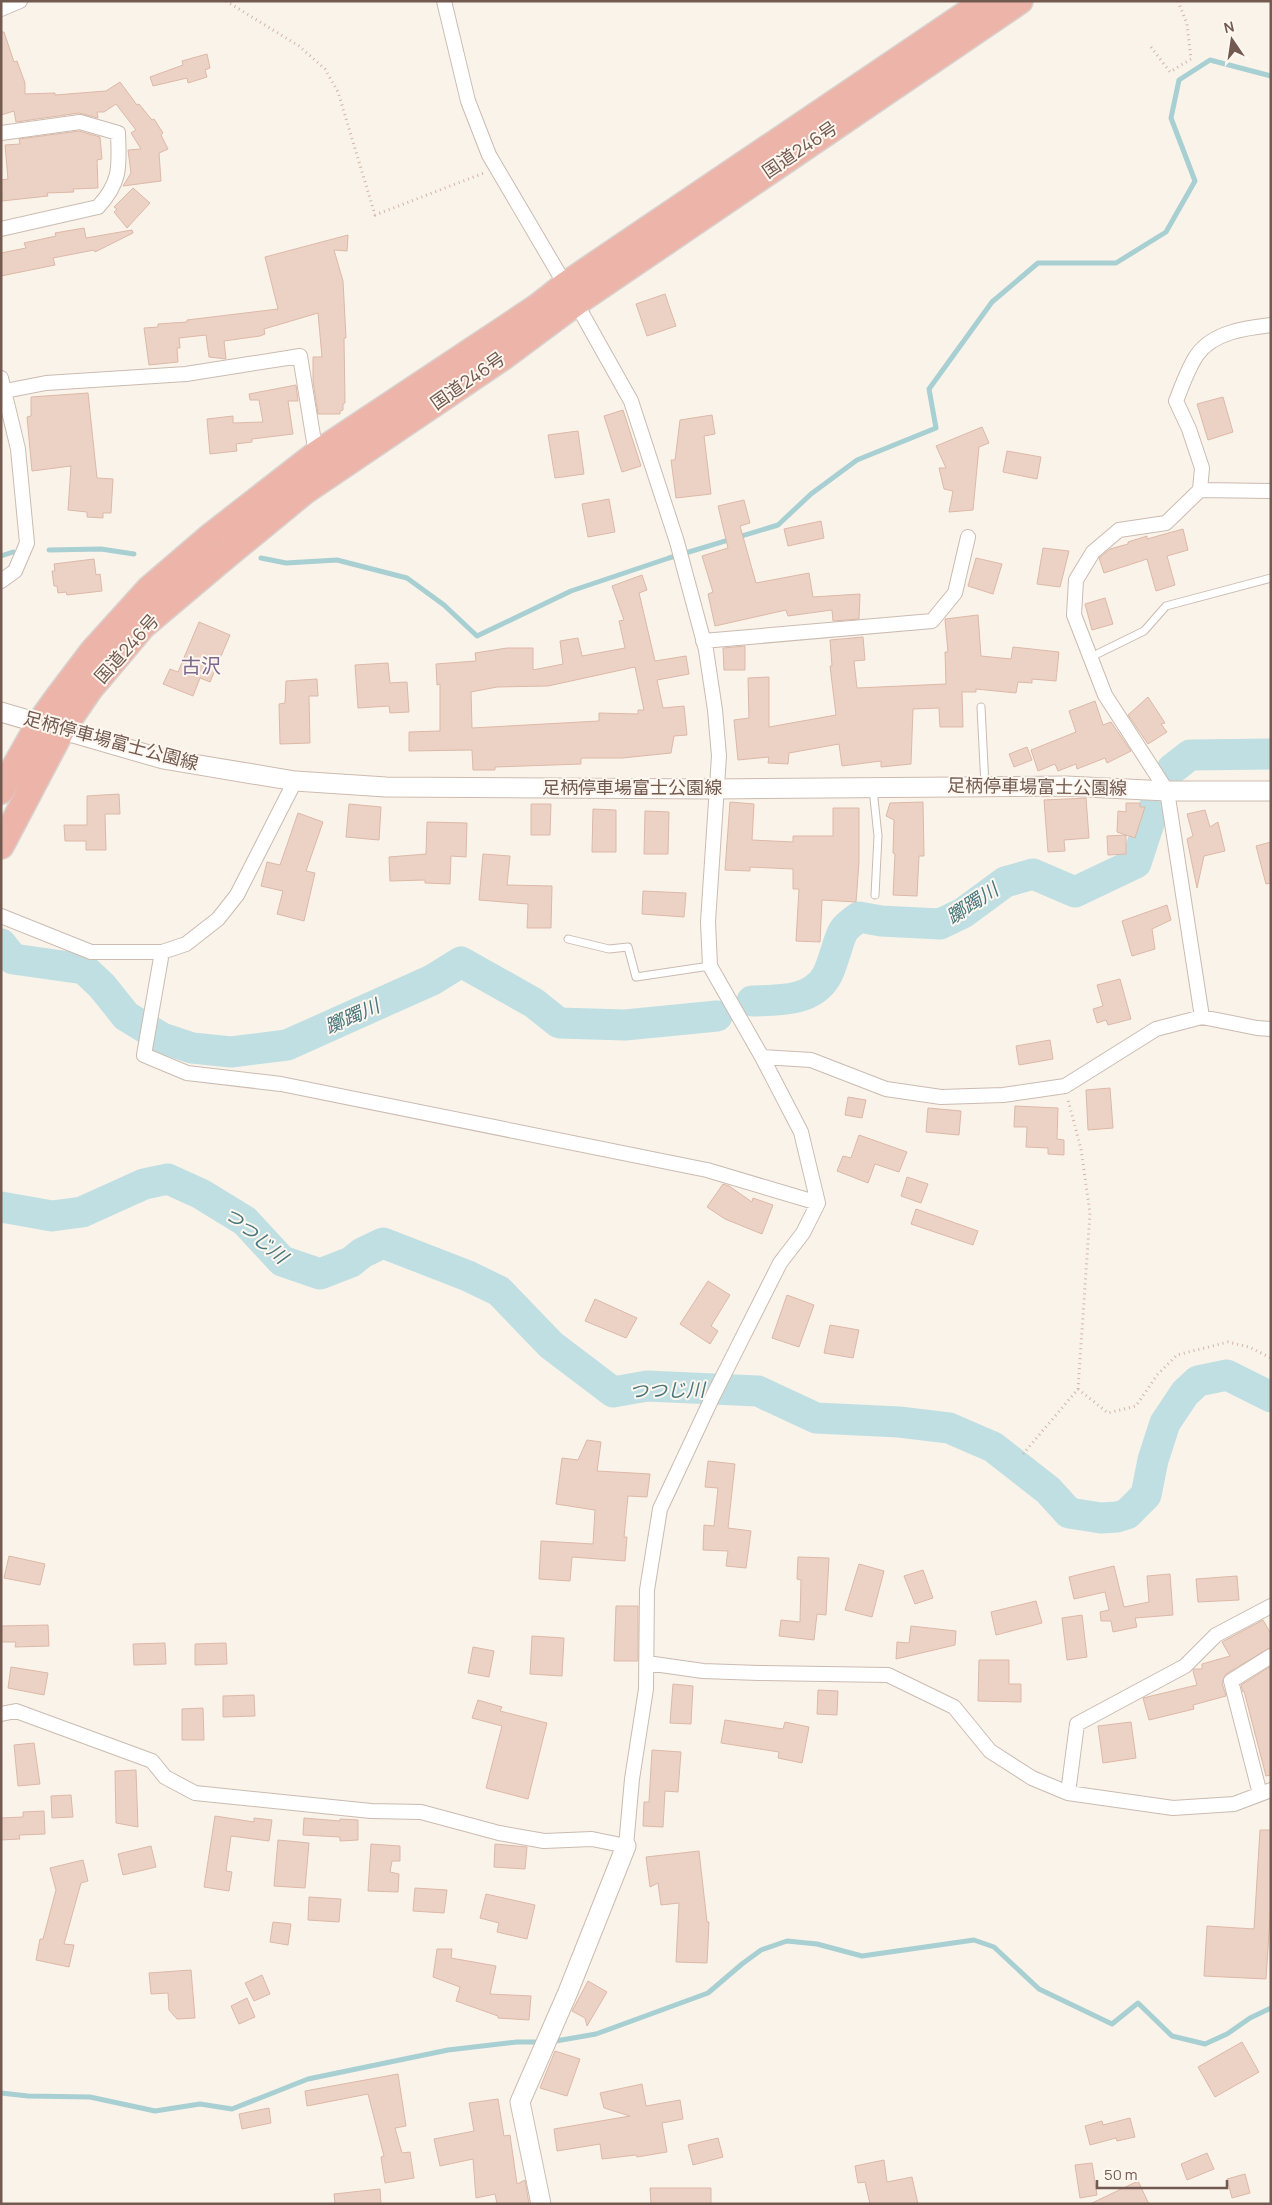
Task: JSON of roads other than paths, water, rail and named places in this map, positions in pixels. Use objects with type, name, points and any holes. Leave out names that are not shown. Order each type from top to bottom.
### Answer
[{"type":"highway","name":"国道246号","points":[[1,791],[51,726],[90,689],[143,626],[304,492],[502,358],[571,294],[985,1]]},
{"type":"highway","name":"国道246号","points":[[1,846],[51,726],[92,652],[149,589],[212,535],[316,454],[537,307],[571,294],[1020,1]]},
{"type":"main road","name":"足柄停車場富士公園線","points":[[1,712],[163,759],[295,781],[386,787],[1066,786],[1167,791],[1271,791]]},
{"type":"main road","points":[[541,2204],[520,2102],[568,1992],[626,1846]]},
{"type":"street","points":[[1,9],[20,1]]},
{"type":"street","points":[[1,1714],[16,1711],[152,1761],[165,1777],[195,1793],[371,1812],[421,1812],[498,1833],[544,1841],[592,1839],[626,1846],[632,1779],[646,1689],[647,1590],[660,1509],[712,1396],[780,1263],[803,1233],[818,1203],[801,1132],[762,1057],[710,966],[708,922],[715,788],[719,756],[715,710],[703,641],[677,542],[631,401],[571,294],[489,156],[468,101],[444,1]]},
{"type":"street","points":[[1,133],[80,122],[118,133],[119,172],[106,198],[98,207],[1,229]]},
{"type":"street","points":[[1202,1017],[1167,791],[1105,694],[1074,615],[1076,580],[1093,552],[1119,530],[1166,522],[1200,490],[1202,468],[1189,429],[1176,401],[1198,354],[1215,340],[1238,329],[1271,325]]},
{"type":"street","points":[[1,581],[15,571],[27,543],[18,449],[3,384],[186,374],[300,356],[316,454]]},
{"type":"street","points":[[1200,490],[1271,491]]},
{"type":"street","points":[[703,641],[932,621],[955,593],[968,537]]},
{"type":"street","points":[[1,916],[91,952],[162,952],[186,944],[218,919],[238,895],[295,781]]},
{"type":"street","points":[[162,952],[149,1017],[144,1055],[187,1073],[281,1084],[707,1170],[818,1203]]},
{"type":"street","points":[[762,1057],[811,1060],[886,1089],[941,1097],[1003,1095],[1065,1086],[1156,1029],[1202,1017],[1271,1029]]},
{"type":"street","points":[[1068,1793],[1077,1724],[1184,1666],[1216,1635],[1271,1606]]},
{"type":"street","points":[[647,1663],[703,1670],[759,1673],[888,1675],[954,1707],[990,1751],[1032,1778],[1068,1793],[1173,1808],[1234,1804],[1265,1792],[1232,1681],[1271,1656]]},
{"type":"lane","points":[[1091,657],[1144,631],[1166,606],[1271,578]]},
{"type":"lane","points":[[982,707],[985,786]]},
{"type":"lane","points":[[873,786],[878,836],[875,895]]},
{"type":"lane","points":[[568,939],[609,948],[628,946],[636,978],[710,966]]},
{"type":"waterway","points":[[261,558],[286,563],[337,560],[407,578],[444,605],[477,636],[571,591],[669,558],[778,525],[811,494],[857,460],[936,428],[929,389],[992,302],[1038,263],[1116,263],[1166,232],[1195,181],[1171,118],[1179,80],[1210,60],[1271,76]]},
{"type":"waterway","points":[[49,550],[101,549],[134,554]]},
{"type":"waterway","points":[[1,556],[13,552]]},
{"type":"waterway","name":"躑躅川","points":[[1172,769],[1190,755],[1271,754]]},
{"type":"waterway","name":"躑躅川","points":[[752,1001],[793,998],[812,991],[820,985],[829,971],[843,931],[859,917],[881,921],[940,924],[963,913],[1005,882],[1033,874],[1075,892],[1136,863],[1155,805]]},
{"type":"waterway","name":"躑躅川","points":[[1,944],[13,959],[84,969],[102,986],[126,1016],[162,1038],[192,1048],[231,1052],[287,1045],[432,980],[461,962],[534,1003],[559,1023],[625,1025],[717,1016]]},
{"type":"waterway","name":"つつじ川","points":[[1,1207],[52,1216],[82,1212],[144,1184],[168,1179],[201,1194],[245,1221],[282,1261],[320,1274],[351,1262],[362,1253],[383,1243],[468,1276],[499,1291],[551,1345],[613,1392],[647,1386],[758,1391],[816,1418],[899,1422],[949,1428],[993,1447],[1048,1490],[1069,1513],[1101,1518],[1127,1514],[1146,1495],[1153,1460],[1165,1423],[1185,1393],[1198,1381],[1227,1375],[1271,1397]]},
{"type":"waterway","points":[[550,2042],[596,2034],[708,1993],[761,1950],[787,1941],[817,1944],[862,1956],[974,1940],[994,1947],[1039,1989],[1112,2024],[1138,2003],[1172,2036],[1205,2044],[1227,2034],[1250,2018],[1271,2008]]},
{"type":"waterway","points":[[1,2093],[28,2096],[90,2097],[155,2111],[200,2104],[232,2109],[308,2079],[448,2050],[517,2042],[542,2042]]},
{"type":"district","name":"古沢","points":[[201,666]]}]
